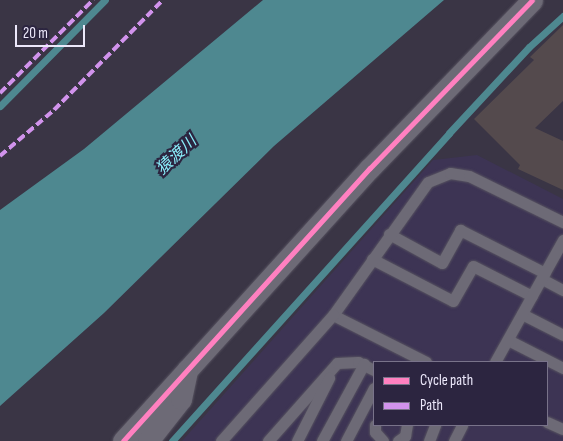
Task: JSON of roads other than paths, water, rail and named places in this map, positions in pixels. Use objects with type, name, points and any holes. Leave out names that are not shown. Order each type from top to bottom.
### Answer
[{"type":"street","points":[[123,441],[370,168],[532,0]]},
{"type":"street","points":[[148,441],[180,399],[188,368]]},
{"type":"lane","points":[[220,441],[333,315],[389,234],[428,182],[450,173],[469,176],[563,222]]},
{"type":"lane","points":[[389,234],[442,263],[460,230],[543,276],[563,290]]},
{"type":"lane","points":[[496,361],[563,240]]},
{"type":"lane","points":[[372,258],[452,301],[473,266],[532,296]]},
{"type":"lane","points":[[522,314],[563,335]]},
{"type":"lane","points":[[333,315],[410,359]]},
{"type":"lane","points":[[508,340],[563,368]]},
{"type":"lane","points":[[268,441],[336,363],[344,361],[369,367],[322,441]]},
{"type":"lane","points":[[296,441],[336,363]]},
{"type":"lane","points":[[350,439],[373,390]]},
{"type":"lane","points":[[548,422],[563,430]]},
{"type":"lane","points":[[375,426],[376,432],[383,441]]},
{"type":"lane","points":[[398,441],[405,436],[407,426]]},
{"type":"lane","points":[[429,441],[436,426]]},
{"type":"lane","points":[[454,441],[462,426]]},
{"type":"lane","points":[[370,441],[383,441]]},
{"type":"water","name":"猿渡川","points":[[263,0],[444,0],[274,146],[104,313],[0,406],[0,210],[84,149]]},
{"type":"waterway","points":[[0,106],[105,0]]},
{"type":"waterway","points":[[172,441],[449,133],[529,47],[563,16]]}]
